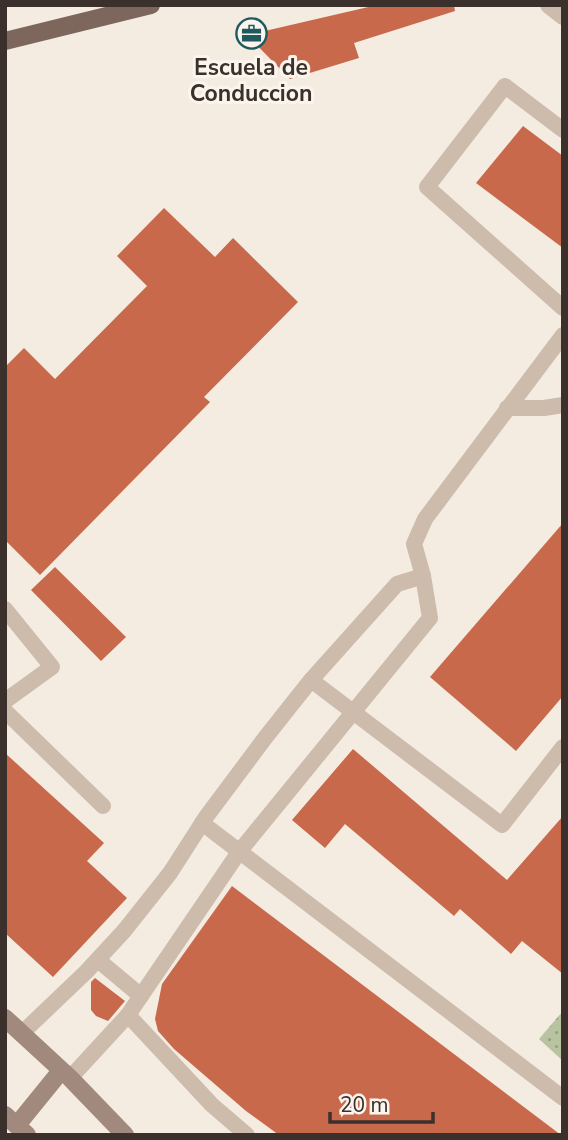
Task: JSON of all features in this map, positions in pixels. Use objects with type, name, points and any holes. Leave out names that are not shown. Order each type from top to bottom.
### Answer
[{"type":"main road","points":[[5,41],[151,5]]},
{"type":"main road","points":[[5,1018],[125,1135]]},
{"type":"main road","points":[[16,1125],[65,1075]]},
{"type":"street","points":[[549,5],[563,16]]},
{"type":"lane","points":[[563,130],[505,86],[428,187],[563,308]]},
{"type":"lane","points":[[65,1075],[128,1015],[239,852],[430,618],[414,544],[425,519],[563,335]]},
{"type":"lane","points":[[507,408],[563,405]]},
{"type":"lane","points":[[22,1034],[124,931],[170,873],[202,823],[311,680],[397,584],[423,576]]},
{"type":"lane","points":[[5,609],[52,667],[5,701]]},
{"type":"lane","points":[[311,680],[502,825],[563,747]]},
{"type":"lane","points":[[5,711],[103,806]]},
{"type":"lane","points":[[202,823],[563,1098]]},
{"type":"lane","points":[[98,960],[141,996]]},
{"type":"lane","points":[[128,1015],[212,1105],[247,1135]]},
{"type":"green space","points":[[563,1011],[563,1061],[539,1039]]},
{"type":"building","points":[[377,5],[454,5],[455,11],[354,43],[359,58],[290,79],[247,35]]},
{"type":"building","points":[[523,126],[563,156],[563,248],[476,183]]},
{"type":"building","points":[[164,208],[215,257],[233,238],[298,302],[204,397],[210,402],[40,575],[5,540],[5,367],[24,348],[55,379],[147,286],[117,256]]},
{"type":"building","points":[[563,523],[563,696],[516,751],[430,677]]},
{"type":"building","points":[[55,567],[126,637],[101,661],[31,590]]},
{"type":"building","points":[[353,749],[507,880],[563,816],[563,974],[522,941],[511,954],[460,909],[454,916],[345,824],[325,848],[292,820]]},
{"type":"building","points":[[5,753],[104,843],[87,861],[127,898],[53,977],[5,933]]},
{"type":"building","points":[[232,886],[561,1135],[279,1135],[246,1111],[174,1049],[158,1031],[155,1019],[162,984]]},
{"type":"building","points":[[95,978],[125,1001],[108,1021],[96,1016],[91,1010],[91,982]]},
{"type":"place","name":"Escuela de Conduccion","points":[[251,33]]}]
